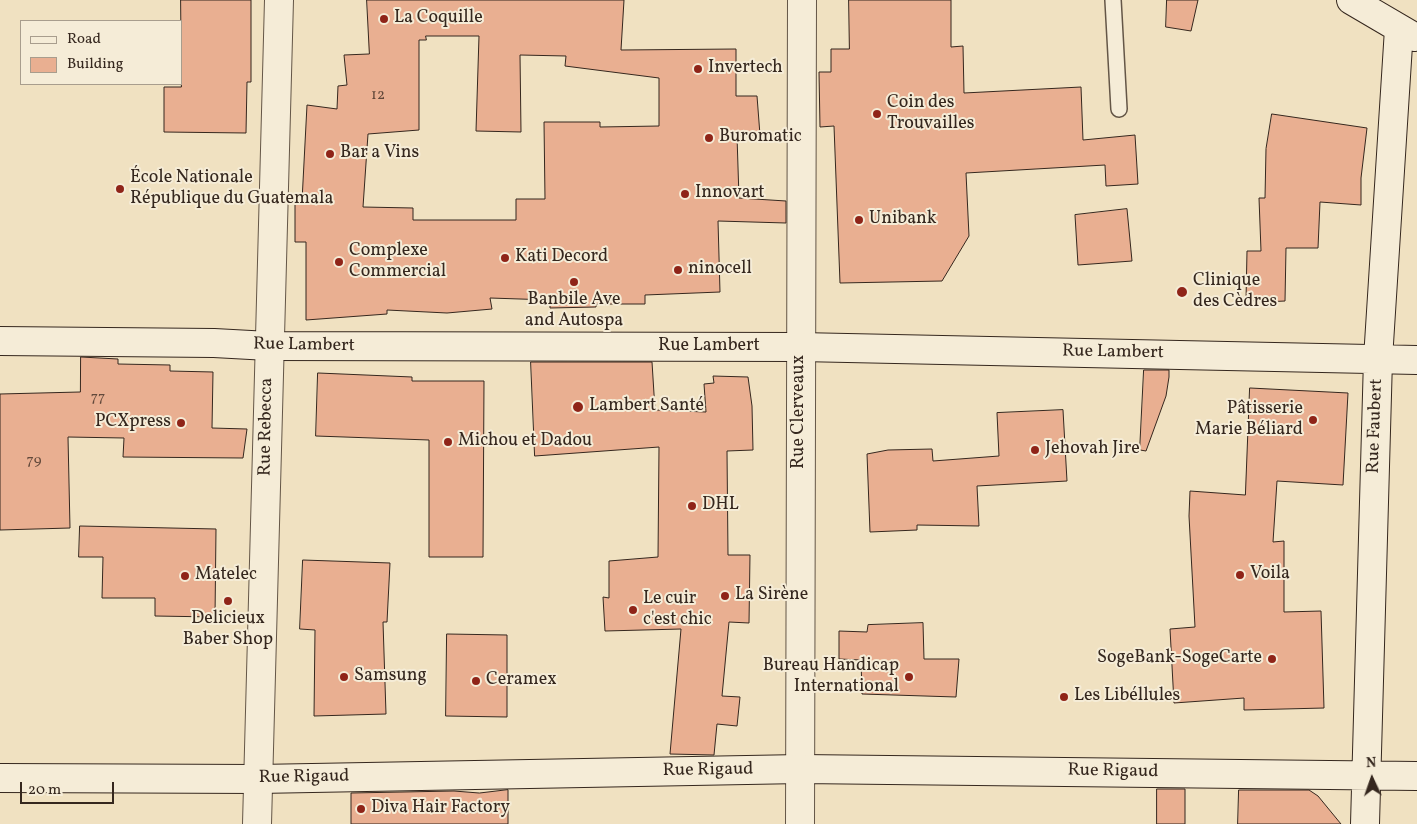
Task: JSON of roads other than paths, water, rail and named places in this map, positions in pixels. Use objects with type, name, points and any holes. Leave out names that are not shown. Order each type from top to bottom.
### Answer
[{"type":"street","name":"Rue Rebecca","points":[[257,824],[279,0]]},
{"type":"street","name":"Rue Clerveaux","points":[[800,824],[802,769],[800,347],[802,0]]},
{"type":"street","points":[[1351,0],[1408,34]]},
{"type":"street","name":"Rue Faubert","points":[[1364,824],[1378,359],[1408,34]]},
{"type":"street","name":"Rue Lambert","points":[[0,341],[214,343],[269,346],[800,347],[1417,360]]},
{"type":"street","name":"Rue Rigaud","points":[[0,778],[258,779],[802,769],[1417,776]]},
{"type":"lane","points":[[1113,0],[1119,109]]},
{"type":"place","name":"La Coquille","points":[[384,19]]},
{"type":"place","name":"Invertech","points":[[698,69]]},
{"type":"place","name":"Coin des Trouvailles","points":[[877,114]]},
{"type":"place","name":"Buromatic","points":[[709,138]]},
{"type":"place","name":"Bar a Vins","points":[[330,154]]},
{"type":"place","name":"École Nationale République du Guatemala","points":[[120,189]]},
{"type":"place","name":"Innovart","points":[[685,194]]},
{"type":"place","name":"Unibank","points":[[859,220]]},
{"type":"place","name":"Kati Decord","points":[[505,258]]},
{"type":"place","name":"Complexe Commercial","points":[[339,262]]},
{"type":"place","name":"ninocell","points":[[678,270]]},
{"type":"place","name":"Banbile Ave and Autospa","points":[[574,282]]},
{"type":"place","name":"Clinique des Cèdres","points":[[1182,292]]},
{"type":"place","name":"Lambert Santé","points":[[578,407]]},
{"type":"place","name":"Pâtisserie Marie Béliard","points":[[1313,420]]},
{"type":"place","name":"PCXpress","points":[[181,423]]},
{"type":"place","name":"Michou et Dadou","points":[[448,442]]},
{"type":"place","name":"Jehovah Jire","points":[[1035,450]]},
{"type":"place","name":"DHL","points":[[692,506]]},
{"type":"place","name":"Voila","points":[[1240,575]]},
{"type":"place","name":"Matelec","points":[[185,576]]},
{"type":"place","name":"La Sirène","points":[[725,596]]},
{"type":"place","name":"Delicieux Baber Shop","points":[[228,601]]},
{"type":"place","name":"Le cuir c'est chic","points":[[633,610]]},
{"type":"place","name":"SogeBank-SogeCarte","points":[[1272,659]]},
{"type":"place","name":"Samsung","points":[[344,677]]},
{"type":"place","name":"Bureau Handicap International","points":[[909,677]]},
{"type":"place","name":"Ceramex","points":[[476,681]]},
{"type":"place","name":"Les Libéllules","points":[[1064,697]]},
{"type":"place","name":"Diva Hair Factory","points":[[361,809]]}]
